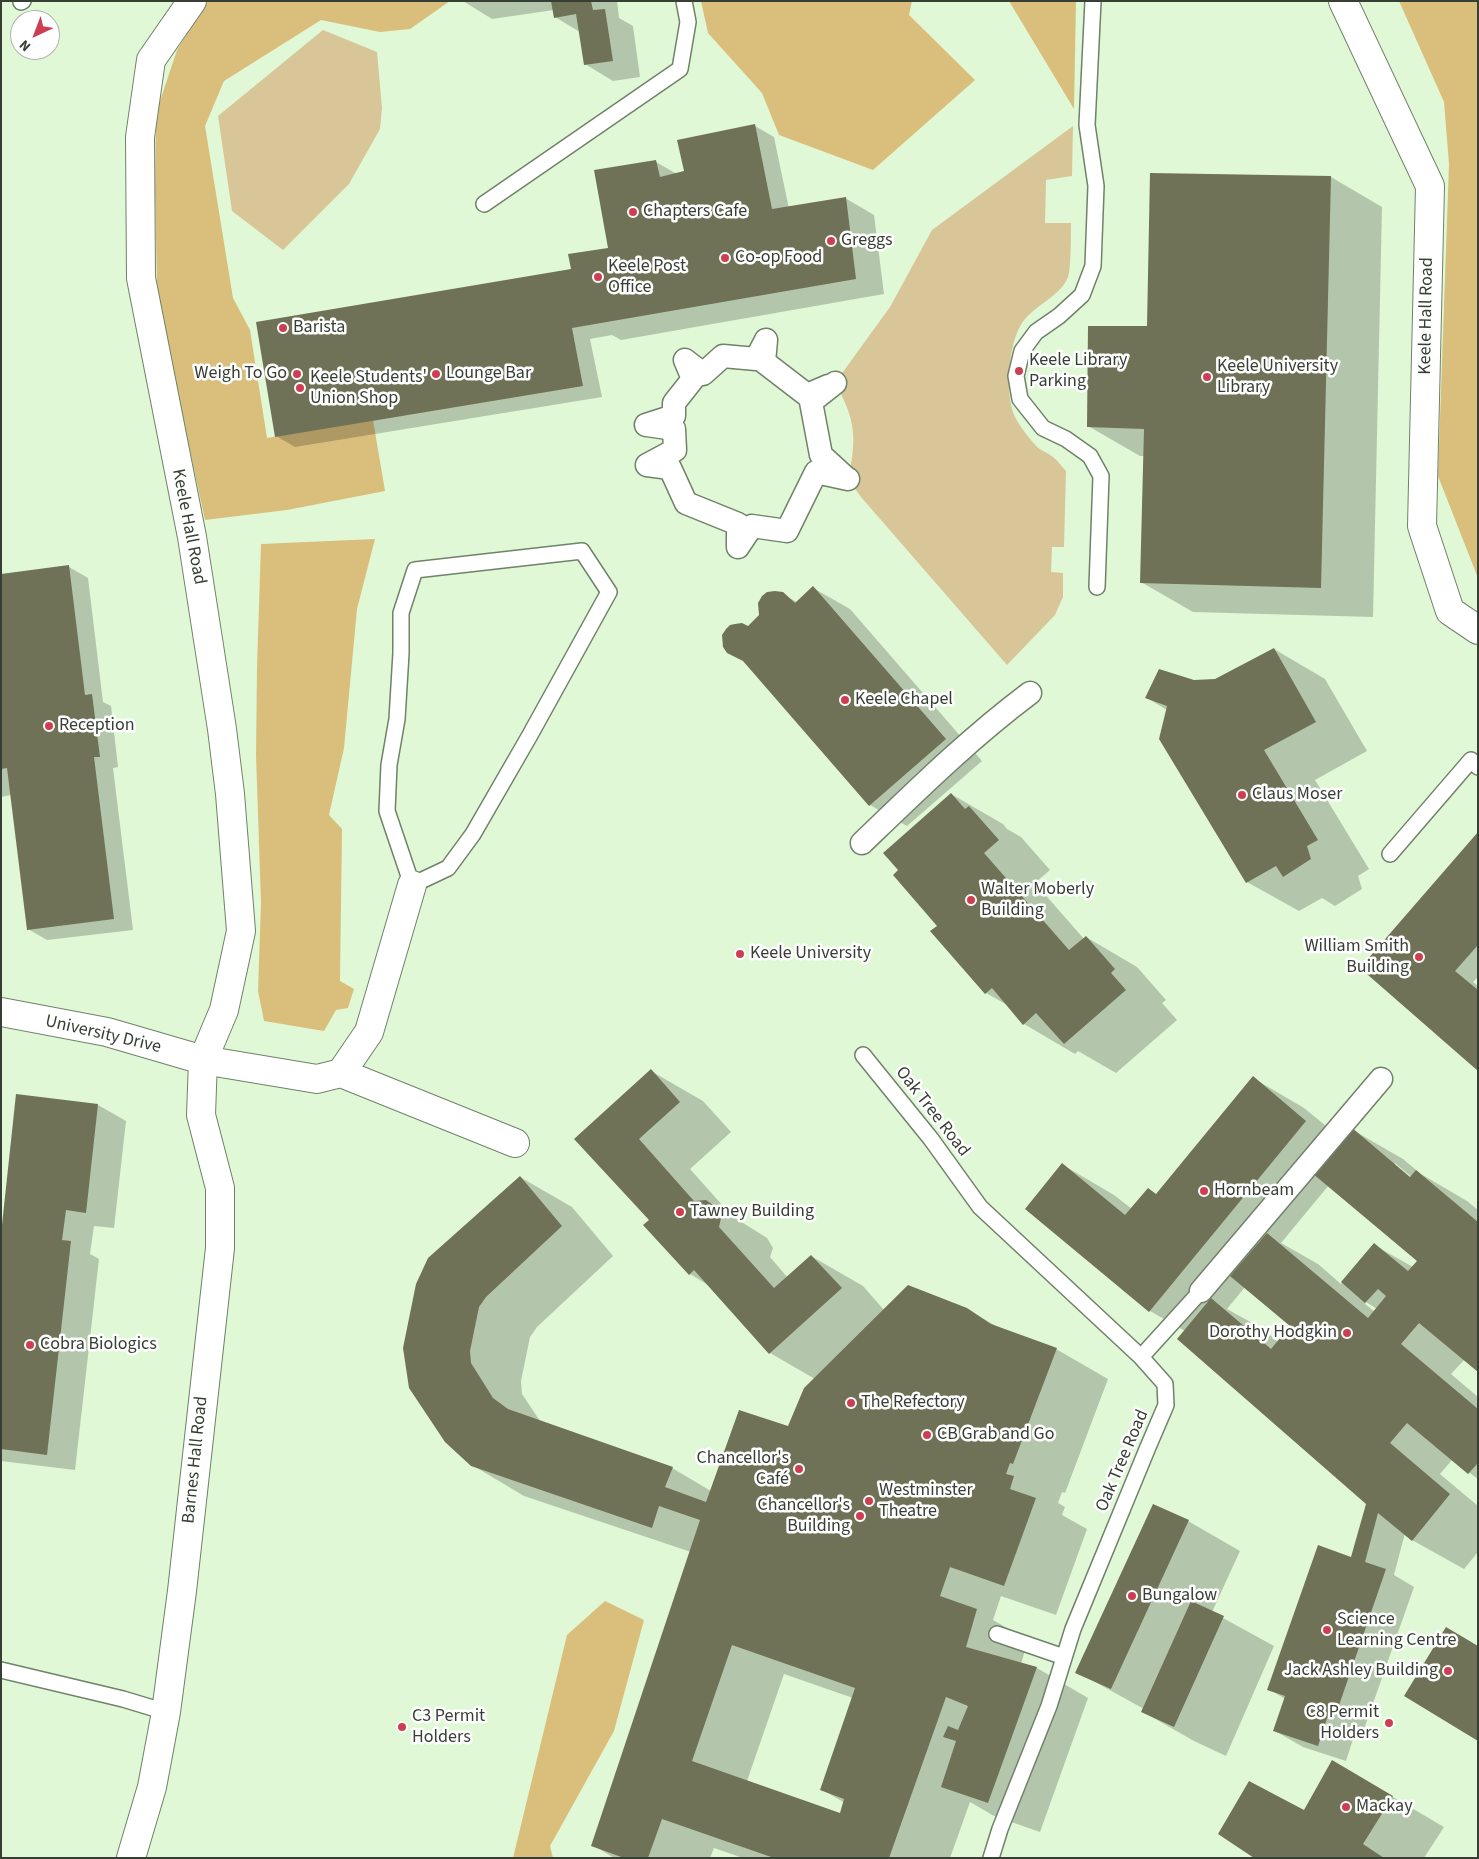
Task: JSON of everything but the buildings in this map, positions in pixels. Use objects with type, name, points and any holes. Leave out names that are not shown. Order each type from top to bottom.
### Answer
[{"type":"street","name":"Keele Hall Road","points":[[192,1],[151,60],[140,137],[141,278],[192,537],[222,729],[230,794],[241,932],[224,1010],[203,1060]]},
{"type":"street","name":"Keele Hall Road","points":[[1343,1],[1430,186],[1422,526],[1450,611],[1478,630]]},
{"type":"street","points":[[766,340],[764,362],[807,395],[835,383],[811,402],[821,456],[848,479],[816,472],[787,531],[752,526],[738,547],[738,524],[686,503],[670,468],[647,465],[675,450],[674,429],[646,425],[674,416],[674,403],[694,379],[686,360],[703,374],[723,356],[756,359],[766,340]]},
{"type":"street","points":[[862,844],[947,762],[1003,713],[1030,693]]},
{"type":"street","points":[[412,885],[369,1032],[341,1073],[515,1143]]},
{"type":"street","name":"University Drive","points":[[1,1012],[107,1032],[203,1060],[317,1079],[341,1073]]},
{"type":"street","name":"Barnes Hall Road","points":[[131,1858],[152,1787],[166,1712],[182,1592],[220,1248],[220,1188],[201,1115],[203,1060]]},
{"type":"street","points":[[1201,1291],[1381,1079]]},
{"type":"lane","points":[[484,204],[680,69],[688,22],[684,1]]},
{"type":"lane","points":[[1094,1],[1087,125],[1096,186],[1093,266],[1082,295],[1059,316],[1036,332],[1022,351],[1016,376],[1020,399],[1043,428],[1066,439],[1090,456],[1101,476],[1097,586]]},
{"type":"lane","points":[[582,551],[609,592],[473,834],[448,868],[412,885],[388,811],[389,765],[397,719],[401,653],[401,613],[415,570],[582,551]]},
{"type":"lane","points":[[1390,854],[1475,760]]},
{"type":"lane","name":"Oak Tree Road","points":[[863,1055],[930,1139],[980,1207],[1141,1358],[1165,1384],[1166,1405],[1077,1620],[1049,1706],[1000,1829],[991,1858]]},
{"type":"lane","points":[[1141,1358],[1201,1291]]},
{"type":"lane","points":[[997,1634],[1064,1657]]},
{"type":"lane","points":[[1,1670],[123,1699],[166,1712]]},
{"type":"shaded area","name":"Keele University","points":[[1,1],[1478,1],[1478,1858],[1,1858]]},
{"type":"shaded area","points":[[208,1],[450,1],[410,29],[380,32],[321,20],[224,81],[205,126],[233,298],[250,330],[267,438],[373,420],[385,491],[287,510],[205,520],[171,363],[157,286],[155,189],[156,113],[177,50]]},
{"type":"shaded area","points":[[701,1],[912,1],[909,15],[975,80],[873,170],[779,135],[762,93],[708,33]]},
{"type":"shaded area","points":[[1009,1],[1076,1],[1074,109]]},
{"type":"shaded area","points":[[1399,1],[1478,1],[1478,578],[1438,476],[1449,164],[1444,102]]},
{"type":"shaded area","points":[[323,30],[377,52],[382,108],[380,129],[349,184],[283,250],[232,211],[218,116]]},
{"type":"shaded area","points":[[1073,126],[1072,176],[1046,180],[1045,223],[1071,223],[1068,277],[1053,296],[1033,311],[1022,323],[1013,344],[1009,371],[1010,398],[1016,419],[1037,447],[1053,457],[1066,471],[1064,547],[1052,547],[1051,572],[1063,573],[1063,597],[1055,615],[1007,665],[861,497],[848,479],[853,452],[853,430],[847,408],[835,383],[890,307],[932,230]]},
{"type":"shaded area","points":[[375,539],[357,609],[344,748],[329,815],[342,829],[340,981],[354,989],[348,1008],[336,1010],[324,1031],[264,1021],[258,991],[261,903],[256,755],[261,544]]},
{"type":"shaded area","points":[[605,1601],[644,1620],[614,1731],[550,1846],[553,1858],[513,1858],[567,1635]]},
{"type":"place","name":"Chapters Cafe","points":[[633,212]]},
{"type":"place","name":"Greggs","points":[[831,241]]},
{"type":"place","name":"Co-op Food","points":[[725,258]]},
{"type":"place","name":"Keele Post Office","points":[[598,277]]},
{"type":"place","name":"Barista","points":[[283,328]]},
{"type":"place","name":"Keele Library Parking","points":[[1019,371]]},
{"type":"place","name":"Weigh To Go","points":[[297,374]]},
{"type":"place","name":"Lounge Bar","points":[[436,374]]},
{"type":"place","name":"Keele University Library","points":[[1207,377]]},
{"type":"place","name":"Keele Students' Union Shop","points":[[300,388]]},
{"type":"place","name":"Keele Chapel","points":[[845,700]]},
{"type":"place","name":"Reception","points":[[49,726]]},
{"type":"place","name":"Claus Moser","points":[[1242,795]]},
{"type":"place","name":"Walter Moberly Building","points":[[971,900]]},
{"type":"place","name":"Keele University","points":[[740,954]]},
{"type":"place","name":"William Smith Building","points":[[1419,957]]},
{"type":"place","name":"Hornbeam","points":[[1204,1191]]},
{"type":"place","name":"Tawney Building","points":[[680,1212]]},
{"type":"place","name":"Dorothy Hodgkin","points":[[1347,1333]]},
{"type":"place","name":"Cobra Biologics","points":[[30,1345]]},
{"type":"place","name":"The Refectory","points":[[851,1403]]},
{"type":"place","name":"CB Grab and Go","points":[[927,1435]]},
{"type":"place","name":"Chancellor's Café","points":[[799,1469]]},
{"type":"place","name":"Westminster Theatre","points":[[869,1501]]},
{"type":"place","name":"Chancellor's Building","points":[[860,1516]]},
{"type":"place","name":"Bungalow","points":[[1132,1596]]},
{"type":"place","name":"Science Learning Centre","points":[[1327,1630]]},
{"type":"place","name":"Jack Ashley Building","points":[[1448,1671]]},
{"type":"place","name":"C8 Permit Holders","points":[[1389,1723]]},
{"type":"place","name":"C3 Permit Holders","points":[[402,1727]]},
{"type":"place","name":"Mackay","points":[[1346,1807]]}]
